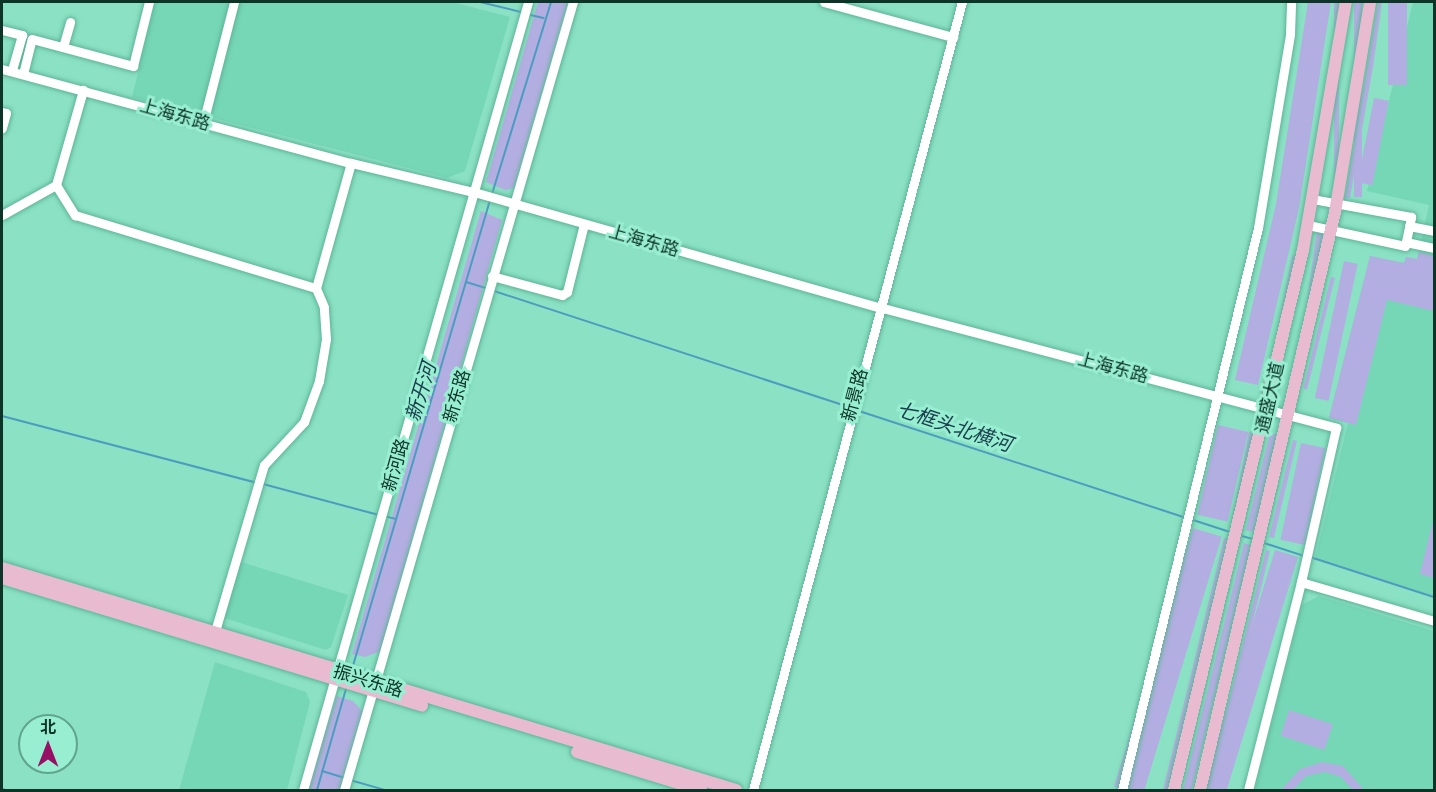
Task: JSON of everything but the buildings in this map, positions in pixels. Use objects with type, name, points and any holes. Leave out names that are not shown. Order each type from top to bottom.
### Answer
[{"type":"main road","name":"通盛大道","points":[[1174,790],[1268,410],[1308,225],[1346,2]]},
{"type":"main road","name":"通盛大道","points":[[1200,790],[1337,204],[1370,2]]},
{"type":"main road","name":"振兴东路","points":[[2,568],[345,679],[736,790]]},
{"type":"main road","name":"振兴东路","points":[[2,578],[214,637]]},
{"type":"main road","name":"振兴东路","points":[[374,687],[701,790]]},
{"type":"street","points":[[23,74],[32,39],[132,66],[148,2]]},
{"type":"street","points":[[203,123],[234,2]]},
{"type":"street","name":"新东路","points":[[345,788],[491,278],[573,2]]},
{"type":"street","points":[[824,2],[953,37]]},
{"type":"street","name":"新景路","points":[[753,790],[846,431],[962,2]]},
{"type":"street","points":[[1122,790],[1258,228],[1284,69],[1291,2]]},
{"type":"street","name":"新河路","points":[[303,790],[345,679],[382,516],[525,7]]},
{"type":"street","points":[[63,47],[70,22]]},
{"type":"street","points":[[2,30],[22,35],[12,71]]},
{"type":"street","name":"上海东路","points":[[2,69],[351,164],[474,192],[879,307],[1268,410],[1287,413],[1336,428],[1302,581]]},
{"type":"street","points":[[2,215],[56,185],[83,90]]},
{"type":"street","points":[[2,112],[6,113],[2,128]]},
{"type":"street","points":[[214,637],[264,465],[304,422],[319,381],[326,339],[324,307],[316,288],[351,164]]},
{"type":"street","points":[[56,185],[75,215],[316,288]]},
{"type":"street","points":[[1308,225],[1405,246],[1411,217],[1312,199]]},
{"type":"street","points":[[491,278],[503,279],[562,295],[567,292],[584,224]]},
{"type":"street","points":[[1409,226],[1434,231]]},
{"type":"street","points":[[1406,242],[1434,248]]},
{"type":"street","points":[[503,279],[513,276],[536,282]]},
{"type":"street","points":[[1248,790],[1302,581],[1434,621]]},
{"type":"shaded area","points":[[155,2],[452,2],[510,17],[465,171],[447,178],[132,97]]},
{"type":"shaded area","points":[[538,2],[568,2],[514,188],[505,190],[486,182]]},
{"type":"shaded area","points":[[1308,2],[1331,2],[1299,208],[1258,385],[1235,380],[1276,204]]},
{"type":"shaded area","points":[[1334,2],[1339,2],[1339,191],[1334,191]]},
{"type":"shaded area","points":[[1354,2],[1362,2],[1362,197],[1354,197]]},
{"type":"shaded area","points":[[1378,2],[1382,2],[1373,67],[1350,198],[1345,198]]},
{"type":"shaded area","points":[[1388,2],[1407,2],[1407,85],[1388,85]]},
{"type":"shaded area","points":[[1413,2],[1434,2],[1434,597],[1315,559],[1348,423],[1329,418],[1370,256],[1404,263],[1406,257],[1417,259],[1429,205],[1367,191]]},
{"type":"shaded area","points":[[1374,98],[1389,101],[1372,185],[1358,182]]},
{"type":"shaded area","points":[[481,211],[502,220],[381,651],[365,657],[352,654]]},
{"type":"shaded area","points":[[1318,223],[1325,224],[1302,385],[1295,384]]},
{"type":"shaded area","points":[[1419,252],[1434,256],[1434,311],[1387,300],[1356,425],[1329,418],[1370,256],[1404,263],[1406,257],[1417,259]]},
{"type":"shaded area","points":[[1292,255],[1297,256],[1272,382],[1268,381]]},
{"type":"shaded area","points":[[1344,261],[1358,264],[1329,401],[1315,398]]},
{"type":"shaded area","points":[[1331,277],[1335,278],[1307,390],[1303,389]]},
{"type":"shaded area","points":[[1218,425],[1248,432],[1228,522],[1197,515]]},
{"type":"shaded area","points":[[1249,432],[1254,433],[1236,526],[1231,525]]},
{"type":"shaded area","points":[[1270,433],[1278,435],[1254,532],[1246,530]]},
{"type":"shaded area","points":[[1293,440],[1297,441],[1274,538],[1269,537]]},
{"type":"shaded area","points":[[1301,443],[1325,448],[1305,545],[1280,540]]},
{"type":"shaded area","points":[[1434,517],[1434,578],[1420,574]]},
{"type":"shaded area","points":[[1193,528],[1222,537],[1144,790],[1126,790],[1114,786]]},
{"type":"shaded area","points":[[1224,538],[1228,539],[1168,790],[1163,790]]},
{"type":"shaded area","points":[[1244,543],[1251,545],[1192,790],[1183,790]]},
{"type":"shaded area","points":[[1266,550],[1270,551],[1212,790],[1207,790]]},
{"type":"shaded area","points":[[1275,550],[1298,557],[1227,790],[1215,790],[1203,786]]},
{"type":"shaded area","points":[[235,560],[348,595],[331,647],[326,650],[218,616]]},
{"type":"shaded area","points":[[1319,596],[1434,631],[1434,790],[1255,790],[1302,605]]},
{"type":"shaded area","points":[[215,662],[306,692],[310,702],[287,790],[179,790]]},
{"type":"shaded area","points":[[337,696],[353,701],[363,712],[340,790],[306,790]]},
{"type":"shaded area","points":[[1289,710],[1333,724],[1324,750],[1281,736]]},
{"type":"shaded area","points":[[1322,762],[1343,766],[1364,790],[1353,790],[1341,777],[1325,772],[1306,776],[1293,790],[1281,790],[1300,769]]},
{"type":"waterway","points":[[480,2],[521,12]]},
{"type":"waterway","name":"新开河","points":[[492,194],[551,2]]},
{"type":"waterway","points":[[526,14],[544,18]]},
{"type":"waterway","name":"新开河","points":[[352,669],[490,199]]},
{"type":"waterway","name":"七框头北横河","points":[[466,282],[486,288]]},
{"type":"waterway","name":"七框头北横河","points":[[491,290],[851,408]]},
{"type":"waterway","name":"七框头北横河","points":[[856,410],[1184,517]]},
{"type":"waterway","points":[[2,416],[257,483]]},
{"type":"waterway","points":[[263,484],[379,515]]},
{"type":"waterway","points":[[384,516],[396,519]]},
{"type":"waterway","name":"七框头北横河","points":[[1190,519],[1230,532]]},
{"type":"waterway","name":"七框头北横河","points":[[1238,535],[1253,539]]},
{"type":"waterway","name":"七框头北横河","points":[[1261,542],[1304,556]]},
{"type":"waterway","name":"七框头北横河","points":[[1310,557],[1434,597]]},
{"type":"waterway","name":"新开河","points":[[317,790],[346,689]]},
{"type":"waterway","points":[[322,771],[345,778]]},
{"type":"waterway","points":[[350,780],[384,790]]},
{"type":"waterway","points":[[2,789],[6,790]]}]
